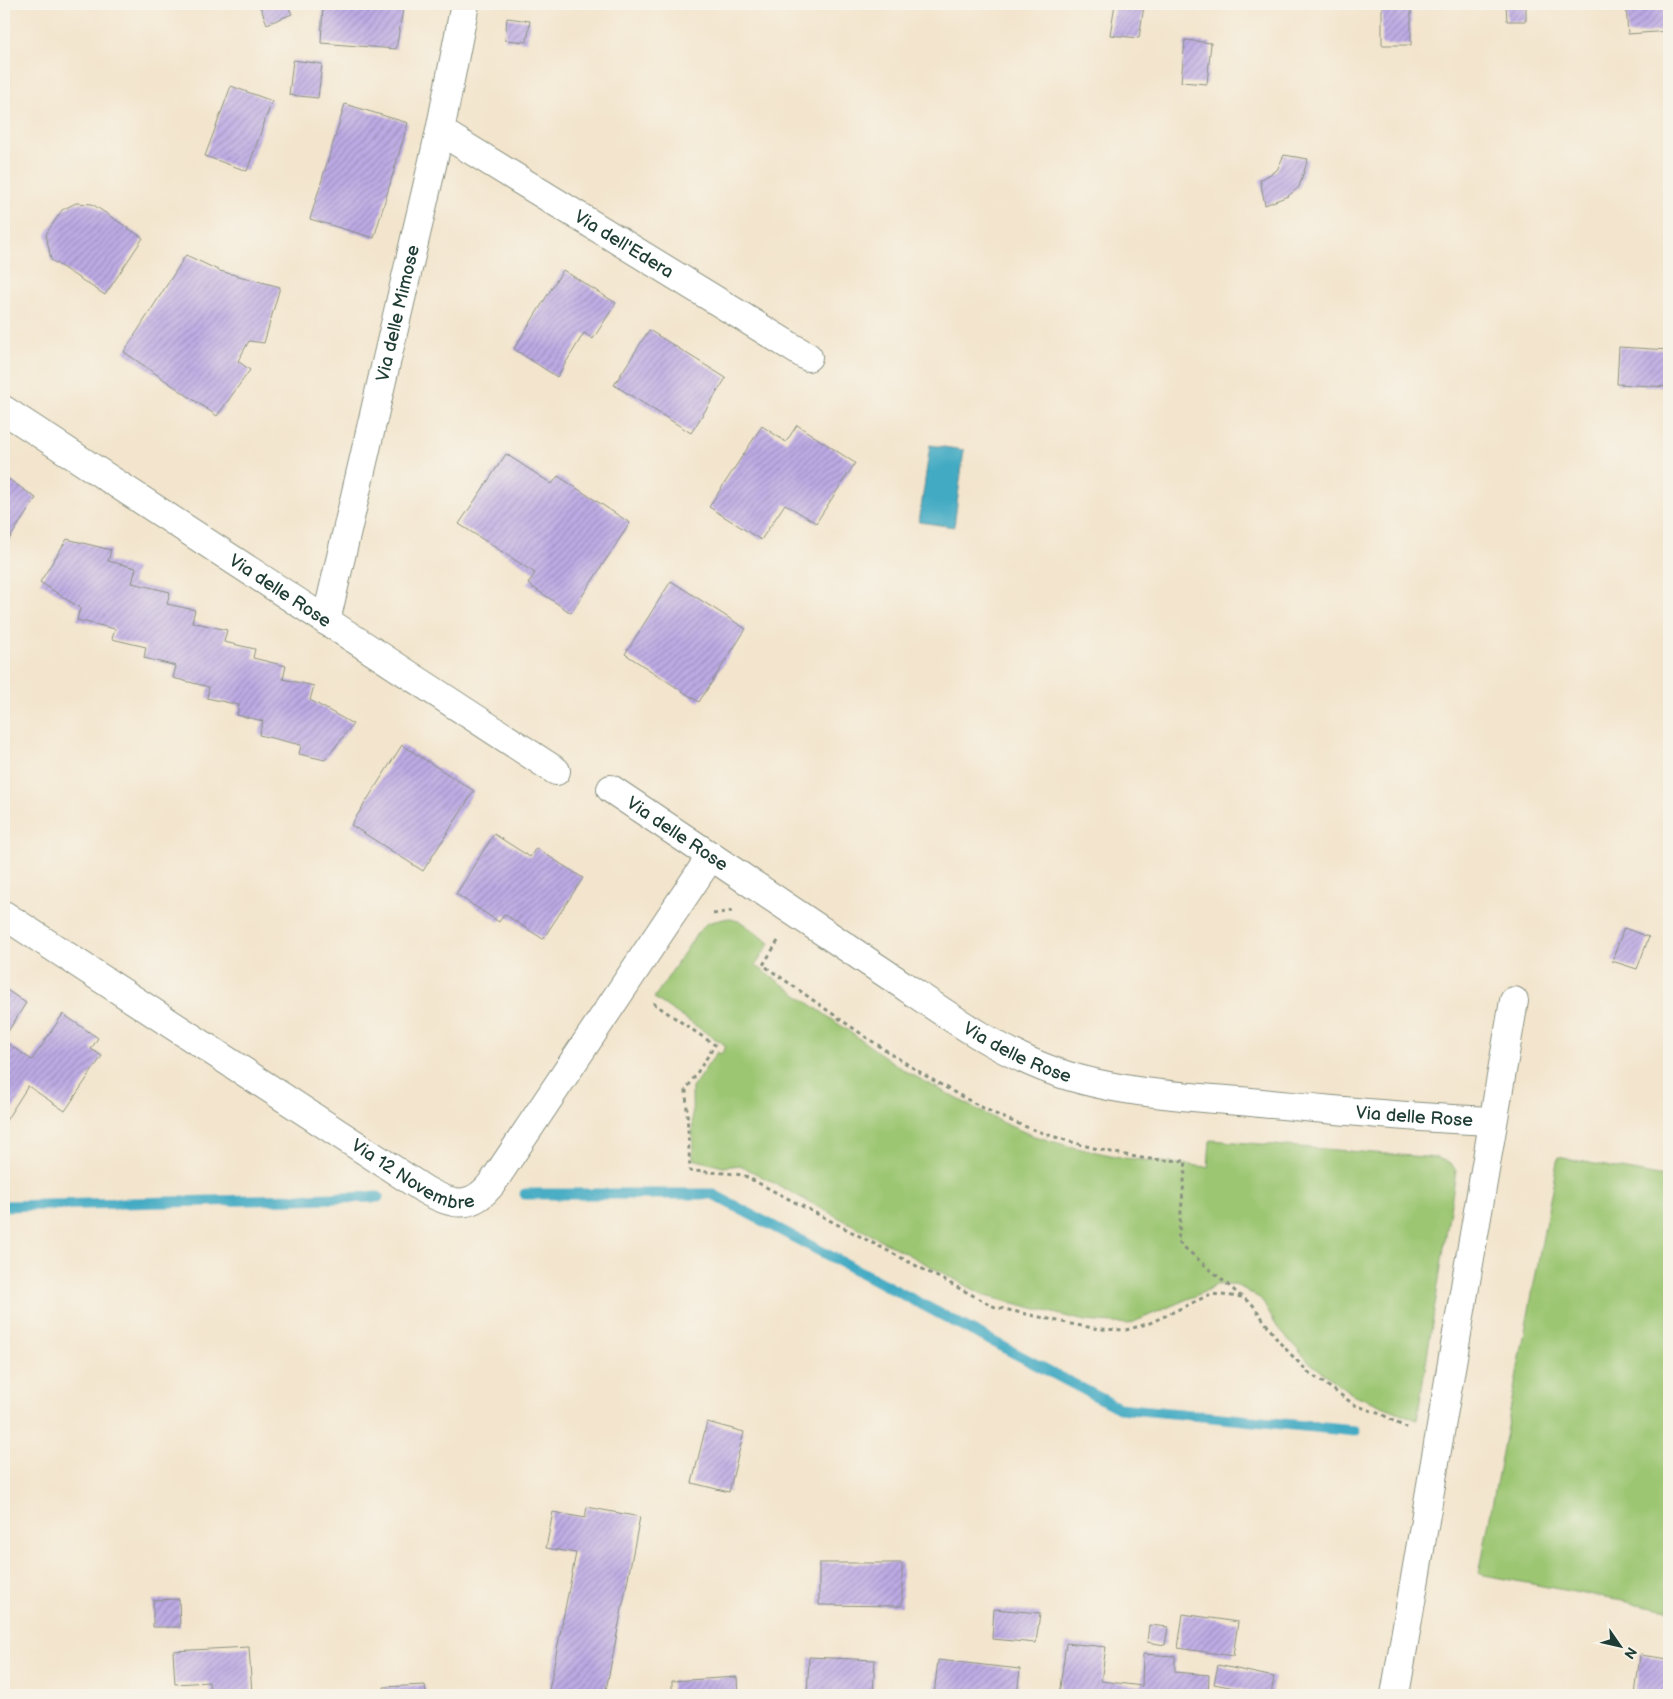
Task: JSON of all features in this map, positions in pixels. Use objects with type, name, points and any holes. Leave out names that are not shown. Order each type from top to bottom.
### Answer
[{"type":"street","name":"Via delle Mimose","points":[[326,621],[440,131],[465,4]]},
{"type":"street","name":"Via dell'Edera","points":[[440,131],[808,357]]},
{"type":"street","name":"Via delle Rose","points":[[4,410],[556,772]]},
{"type":"street","name":"Via delle Rose","points":[[611,789],[975,1033],[1011,1054],[1070,1076],[1109,1086],[1216,1099],[1426,1118],[1493,1121]]},
{"type":"street","name":"Via 12 Novembre","points":[[4,915],[425,1190],[444,1200],[459,1203],[475,1200],[486,1192],[494,1182],[711,856]]},
{"type":"street","points":[[1395,1695],[1514,1001]]},
{"type":"path","points":[[710,915],[717,912],[732,911],[739,915]]},
{"type":"path","points":[[772,936],[779,941],[763,965],[897,1058],[973,1103],[1035,1130],[1078,1143],[1138,1157],[1186,1161],[1178,1242],[1253,1305],[1279,1342],[1308,1372],[1330,1389],[1356,1405],[1383,1415],[1438,1443]]},
{"type":"path","points":[[648,1000],[715,1045],[686,1090],[690,1171],[743,1175],[963,1292],[995,1307],[1099,1329],[1126,1330],[1150,1323],[1211,1294],[1242,1297]]},
{"type":"green space","points":[[728,918],[741,922],[770,943],[755,965],[905,1071],[1003,1123],[1034,1136],[1072,1147],[1125,1158],[1208,1167],[1210,1140],[1437,1158],[1451,1163],[1456,1171],[1417,1420],[1352,1394],[1310,1363],[1277,1327],[1261,1299],[1235,1284],[1215,1285],[1204,1292],[1129,1324],[1085,1321],[986,1296],[740,1165],[723,1167],[693,1159],[692,1088],[717,1052],[721,1054],[726,1046],[654,998],[698,932],[707,923]]},
{"type":"green space","points":[[1558,1157],[1669,1178],[1669,1610],[1479,1574]]},
{"type":"water","points":[[930,445],[964,450],[954,527],[919,522]]},
{"type":"building","points":[[259,4],[287,4],[292,14],[267,24]]},
{"type":"building","points":[[323,4],[404,4],[396,49],[321,43]]},
{"type":"building","points":[[1115,4],[1144,6],[1139,38],[1110,35]]},
{"type":"building","points":[[1382,4],[1411,4],[1411,45],[1382,45]]},
{"type":"building","points":[[1506,4],[1526,4],[1526,21],[1507,21]]},
{"type":"building","points":[[1626,4],[1669,4],[1669,31],[1628,34]]},
{"type":"building","points":[[507,18],[530,21],[527,42],[505,40]]},
{"type":"building","points":[[1185,40],[1211,43],[1207,84],[1181,82]]},
{"type":"building","points":[[293,60],[322,64],[318,98],[289,95]]},
{"type":"building","points":[[231,86],[272,101],[247,171],[205,156]]},
{"type":"building","points":[[345,104],[408,123],[374,238],[310,219]]},
{"type":"building","points":[[1284,155],[1308,159],[1299,187],[1288,196],[1265,205],[1260,180],[1277,170]]},
{"type":"building","points":[[76,203],[92,204],[143,238],[105,295],[51,260],[46,234],[62,210]]},
{"type":"building","points":[[186,255],[220,271],[280,287],[264,343],[249,341],[238,361],[250,370],[217,416],[124,352]]},
{"type":"building","points":[[563,270],[616,303],[593,339],[584,333],[557,377],[514,349]]},
{"type":"building","points":[[649,330],[726,378],[691,433],[614,385]]},
{"type":"building","points":[[1619,347],[1669,350],[1669,387],[1617,384]]},
{"type":"building","points":[[797,425],[855,463],[816,523],[785,504],[761,540],[709,507],[762,426],[786,442]]},
{"type":"building","points":[[506,454],[552,484],[558,476],[630,523],[571,613],[528,584],[535,573],[459,524]]},
{"type":"building","points":[[4,476],[36,498],[4,547]]},
{"type":"building","points":[[67,539],[111,550],[108,561],[136,568],[132,583],[170,592],[167,604],[195,610],[192,622],[227,630],[224,642],[255,649],[253,658],[286,666],[283,679],[314,686],[310,700],[353,724],[325,760],[299,754],[301,745],[259,735],[263,721],[237,715],[239,705],[207,698],[209,687],[173,678],[176,666],[144,658],[146,647],[112,639],[115,629],[77,620],[80,608],[40,582]]},
{"type":"building","points":[[671,581],[746,629],[699,702],[625,654]]},
{"type":"building","points":[[402,745],[474,791],[423,871],[351,825]]},
{"type":"building","points":[[494,834],[530,857],[536,848],[583,878],[543,939],[504,914],[499,922],[456,894]]},
{"type":"building","points":[[1624,928],[1649,937],[1637,969],[1612,961]]},
{"type":"building","points":[[4,988],[26,1003],[4,1038]]},
{"type":"building","points":[[63,1014],[98,1038],[91,1049],[102,1056],[65,1111],[28,1086],[5,1122],[4,1041],[32,1060]]},
{"type":"building","points":[[707,1422],[744,1432],[729,1492],[692,1483]]},
{"type":"building","points":[[587,1507],[640,1517],[605,1695],[548,1695],[576,1553],[546,1548],[553,1512],[585,1518]]},
{"type":"building","points":[[819,1563],[902,1563],[902,1606],[819,1605]]},
{"type":"building","points":[[179,1599],[180,1627],[153,1627],[153,1600]]},
{"type":"building","points":[[994,1609],[1040,1613],[1036,1643],[992,1639]]},
{"type":"building","points":[[1183,1614],[1238,1622],[1233,1656],[1178,1648]]},
{"type":"building","points":[[1149,1625],[1168,1627],[1165,1645],[1147,1642]]},
{"type":"building","points":[[1066,1643],[1106,1647],[1101,1681],[1142,1686],[1143,1654],[1175,1656],[1175,1672],[1209,1675],[1208,1695],[1059,1695]]},
{"type":"building","points":[[249,1647],[252,1695],[210,1695],[209,1682],[175,1684],[173,1651]]},
{"type":"building","points":[[1640,1655],[1669,1659],[1669,1695],[1635,1695]]},
{"type":"building","points":[[809,1657],[875,1660],[873,1695],[807,1695]]},
{"type":"building","points":[[938,1660],[1020,1669],[1017,1695],[934,1695]]},
{"type":"building","points":[[1218,1665],[1274,1677],[1271,1695],[1214,1684]]},
{"type":"building","points":[[737,1677],[738,1695],[672,1695],[672,1681]]},
{"type":"building","points":[[425,1685],[426,1695],[385,1695],[384,1687]]},
{"type":"waterway","points":[[525,1194],[712,1194],[1119,1408],[1355,1431]]},
{"type":"waterway","points":[[4,1206],[378,1197]]}]
